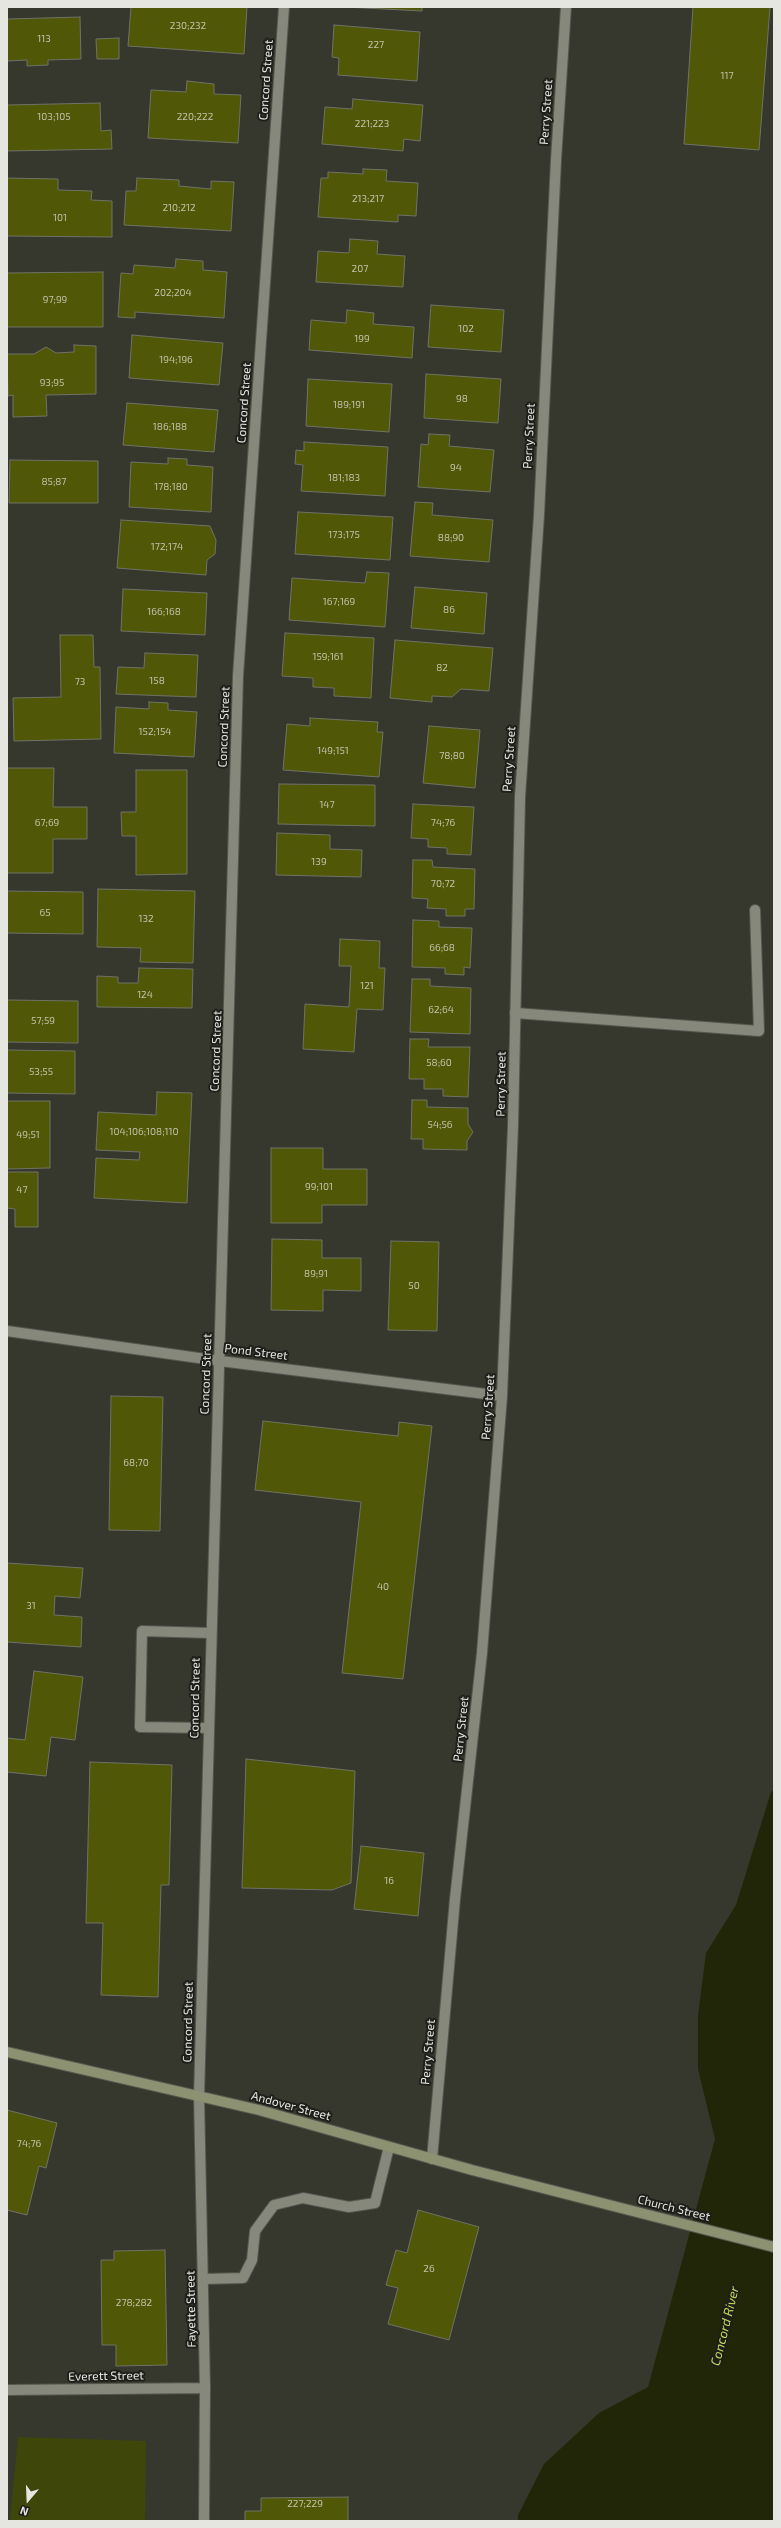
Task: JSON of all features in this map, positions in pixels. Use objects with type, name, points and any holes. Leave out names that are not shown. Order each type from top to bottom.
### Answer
[{"type":"main road","name":"Andover Street","points":[[7,2052],[259,2110],[432,2159],[567,2194]]},
{"type":"main road","name":"Church Street","points":[[567,2194],[774,2247]]},
{"type":"street","name":"Concord Street","points":[[199,2096],[210,1633],[220,1361],[238,676],[284,7]]},
{"type":"street","name":"Perry Street","points":[[432,2159],[454,1907],[482,1654],[502,1396],[515,1014],[520,797],[539,515],[556,160],[566,7]]},
{"type":"street","points":[[515,1014],[759,1031],[755,910]]},
{"type":"street","name":"Pond Street","points":[[7,1331],[220,1361],[502,1396]]},
{"type":"street","points":[[208,1728],[140,1727],[142,1631],[210,1633]]},
{"type":"street","name":"Fayette Street","points":[[199,2096],[205,2388],[204,2521]]},
{"type":"street","points":[[203,2279],[243,2278],[252,2260],[255,2231],[274,2205],[303,2198],[349,2207],[375,2203],[389,2147]]},
{"type":"street","name":"Everett Street","points":[[7,2390],[205,2388]]},
{"type":"green space","points":[[18,2437],[146,2441],[145,2521],[10,2521]]},
{"type":"water","name":"Concord River","points":[[774,1789],[774,2521],[518,2521],[518,2515],[544,2464],[599,2413],[648,2387],[715,2139],[698,2069],[698,2015],[706,1953],[736,1905],[771,1792]]},
{"type":"building","points":[[131,7],[247,7],[244,54],[128,46]]},
{"type":"building","points":[[345,7],[422,7],[422,11]]},
{"type":"building","points":[[693,7],[770,7],[759,150],[684,144]]},
{"type":"building","points":[[80,17],[81,59],[48,60],[48,65],[27,66],[27,60],[7,61],[7,19]]},
{"type":"building","points":[[334,25],[420,32],[417,81],[338,75],[339,58],[332,57]]},
{"type":"building","points":[[119,38],[119,59],[97,59],[96,39]]},
{"type":"building","points":[[187,81],[214,84],[214,94],[241,95],[238,143],[148,138],[151,90],[186,92]]},
{"type":"building","points":[[353,99],[423,105],[420,141],[404,139],[403,151],[322,144],[325,107],[352,109]]},
{"type":"building","points":[[100,103],[101,131],[111,130],[112,149],[7,151],[7,105]]},
{"type":"building","points":[[363,169],[387,170],[386,181],[418,183],[416,216],[398,215],[398,222],[318,217],[321,178],[328,178],[328,172],[363,174]]},
{"type":"building","points":[[7,178],[58,179],[58,190],[92,191],[91,200],[112,201],[112,237],[7,236]]},
{"type":"building","points":[[137,178],[179,180],[179,186],[211,189],[211,181],[234,182],[231,231],[124,225],[126,191],[136,191]]},
{"type":"building","points":[[350,239],[378,241],[377,254],[405,256],[403,287],[316,282],[318,251],[349,253]]},
{"type":"building","points":[[176,259],[203,261],[203,270],[227,272],[224,318],[135,312],[135,318],[118,317],[121,273],[133,274],[134,265],[175,268]]},
{"type":"building","points":[[103,272],[103,327],[7,327],[7,273]]},
{"type":"building","points":[[431,305],[504,310],[501,352],[428,347]]},
{"type":"building","points":[[347,310],[374,313],[373,324],[414,327],[412,358],[309,350],[311,320],[346,323]]},
{"type":"building","points":[[132,335],[223,343],[219,385],[129,378]]},
{"type":"building","points":[[74,345],[96,346],[96,394],[46,395],[47,416],[13,417],[13,395],[8,396],[7,354],[34,354],[46,347],[56,353],[74,352]]},
{"type":"building","points":[[426,374],[501,379],[498,423],[424,418]]},
{"type":"building","points":[[308,379],[392,384],[389,432],[306,426]]},
{"type":"building","points":[[127,403],[218,410],[214,452],[123,445]]},
{"type":"building","points":[[429,434],[450,435],[449,446],[494,450],[490,492],[418,487],[421,444],[428,445]]},
{"type":"building","points":[[304,442],[388,447],[385,496],[301,491],[303,465],[295,464],[296,450],[304,451]]},
{"type":"building","points":[[168,458],[187,459],[187,465],[213,467],[211,512],[129,507],[131,462],[168,464]]},
{"type":"building","points":[[10,460],[98,461],[98,503],[9,503]]},
{"type":"building","points":[[415,502],[433,503],[432,515],[493,520],[489,562],[410,556]]},
{"type":"building","points":[[298,512],[393,517],[390,560],[295,554]]},
{"type":"building","points":[[121,520],[210,526],[216,540],[215,554],[207,560],[206,575],[117,568]]},
{"type":"building","points":[[367,572],[389,573],[385,627],[289,620],[292,578],[365,583]]},
{"type":"building","points":[[415,587],[487,593],[484,634],[411,628]]},
{"type":"building","points":[[123,589],[207,593],[205,635],[121,631]]},
{"type":"building","points":[[285,633],[374,638],[371,698],[334,696],[334,688],[313,687],[313,678],[282,676]]},
{"type":"building","points":[[60,635],[93,635],[94,667],[100,667],[101,739],[14,741],[13,698],[61,697]]},
{"type":"building","points":[[395,640],[493,648],[489,691],[461,689],[452,697],[432,696],[432,702],[390,698]]},
{"type":"building","points":[[145,653],[198,655],[196,697],[116,694],[118,667],[144,668]]},
{"type":"building","points":[[149,702],[168,703],[168,710],[197,712],[194,757],[114,753],[116,707],[149,709]]},
{"type":"building","points":[[310,718],[378,722],[377,732],[383,732],[379,777],[283,770],[287,724],[310,726]]},
{"type":"building","points":[[429,726],[480,730],[475,788],[423,783]]},
{"type":"building","points":[[7,768],[54,768],[53,807],[87,807],[87,839],[53,839],[53,873],[7,873]]},
{"type":"building","points":[[136,770],[187,770],[187,874],[136,875],[136,836],[122,836],[121,812],[136,812]]},
{"type":"building","points":[[279,784],[375,785],[375,826],[278,824]]},
{"type":"building","points":[[413,804],[474,807],[471,855],[447,854],[447,848],[428,847],[428,839],[411,838]]},
{"type":"building","points":[[277,833],[330,835],[330,849],[362,850],[361,877],[276,875]]},
{"type":"building","points":[[413,860],[432,860],[433,867],[475,869],[474,909],[465,909],[465,916],[446,916],[446,909],[427,908],[428,899],[412,898]]},
{"type":"building","points":[[98,889],[195,891],[193,963],[140,962],[141,948],[97,947]]},
{"type":"building","points":[[7,891],[83,892],[83,934],[7,933]]},
{"type":"building","points":[[413,920],[439,921],[439,927],[472,928],[470,968],[464,967],[464,975],[445,974],[445,968],[412,967]]},
{"type":"building","points":[[340,939],[380,941],[379,968],[385,968],[383,1010],[357,1009],[354,1052],[303,1049],[305,1004],[349,1007],[351,966],[339,966]]},
{"type":"building","points":[[139,968],[193,969],[192,1008],[97,1007],[97,976],[118,977],[118,983],[138,983]]},
{"type":"building","points":[[412,979],[430,979],[430,986],[471,988],[470,1034],[410,1032]]},
{"type":"building","points":[[7,1000],[78,1001],[78,1043],[7,1042]]},
{"type":"building","points":[[410,1039],[429,1039],[428,1047],[470,1047],[468,1097],[443,1096],[443,1089],[424,1089],[424,1079],[409,1079]]},
{"type":"building","points":[[7,1050],[75,1051],[75,1094],[7,1093]]},
{"type":"building","points":[[157,1092],[192,1093],[187,1203],[94,1198],[96,1158],[139,1160],[140,1152],[96,1150],[98,1112],[156,1115]]},
{"type":"building","points":[[412,1100],[427,1100],[427,1107],[468,1108],[468,1124],[473,1132],[467,1141],[467,1150],[423,1149],[423,1139],[411,1139]]},
{"type":"building","points":[[7,1101],[50,1101],[50,1168],[7,1169]]},
{"type":"building","points":[[271,1148],[323,1148],[323,1169],[367,1169],[367,1205],[322,1205],[322,1223],[271,1223]]},
{"type":"building","points":[[7,1172],[38,1172],[38,1227],[15,1227],[15,1209],[7,1208]]},
{"type":"building","points":[[272,1239],[322,1240],[322,1258],[361,1258],[361,1291],[323,1290],[323,1311],[271,1310]]},
{"type":"building","points":[[391,1241],[439,1242],[437,1331],[388,1330]]},
{"type":"building","points":[[111,1396],[163,1397],[160,1531],[109,1530]]},
{"type":"building","points":[[263,1421],[398,1436],[399,1422],[432,1426],[403,1679],[342,1673],[361,1502],[255,1490]]},
{"type":"building","points":[[7,1563],[83,1568],[80,1598],[55,1596],[54,1615],[82,1617],[81,1647],[7,1642]]},
{"type":"building","points":[[34,1671],[83,1677],[75,1740],[51,1737],[46,1776],[7,1772],[7,1738],[25,1740]]},
{"type":"building","points":[[246,1759],[355,1771],[351,1883],[332,1890],[242,1888]]},
{"type":"building","points":[[90,1762],[172,1765],[169,1885],[161,1885],[158,1997],[101,1995],[103,1923],[86,1923]]},
{"type":"building","points":[[361,1846],[424,1853],[418,1916],[354,1909]]},
{"type":"building","points":[[7,2110],[57,2123],[46,2168],[39,2166],[27,2215],[7,2210]]},
{"type":"building","points":[[418,2210],[479,2227],[449,2340],[388,2324],[398,2288],[386,2285],[396,2250],[407,2253]]},
{"type":"building","points":[[165,2250],[167,2365],[116,2366],[116,2345],[102,2345],[101,2260],[114,2260],[114,2251]]},
{"type":"building","points":[[348,2497],[348,2521],[245,2521],[245,2511],[261,2511],[261,2498]]}]
